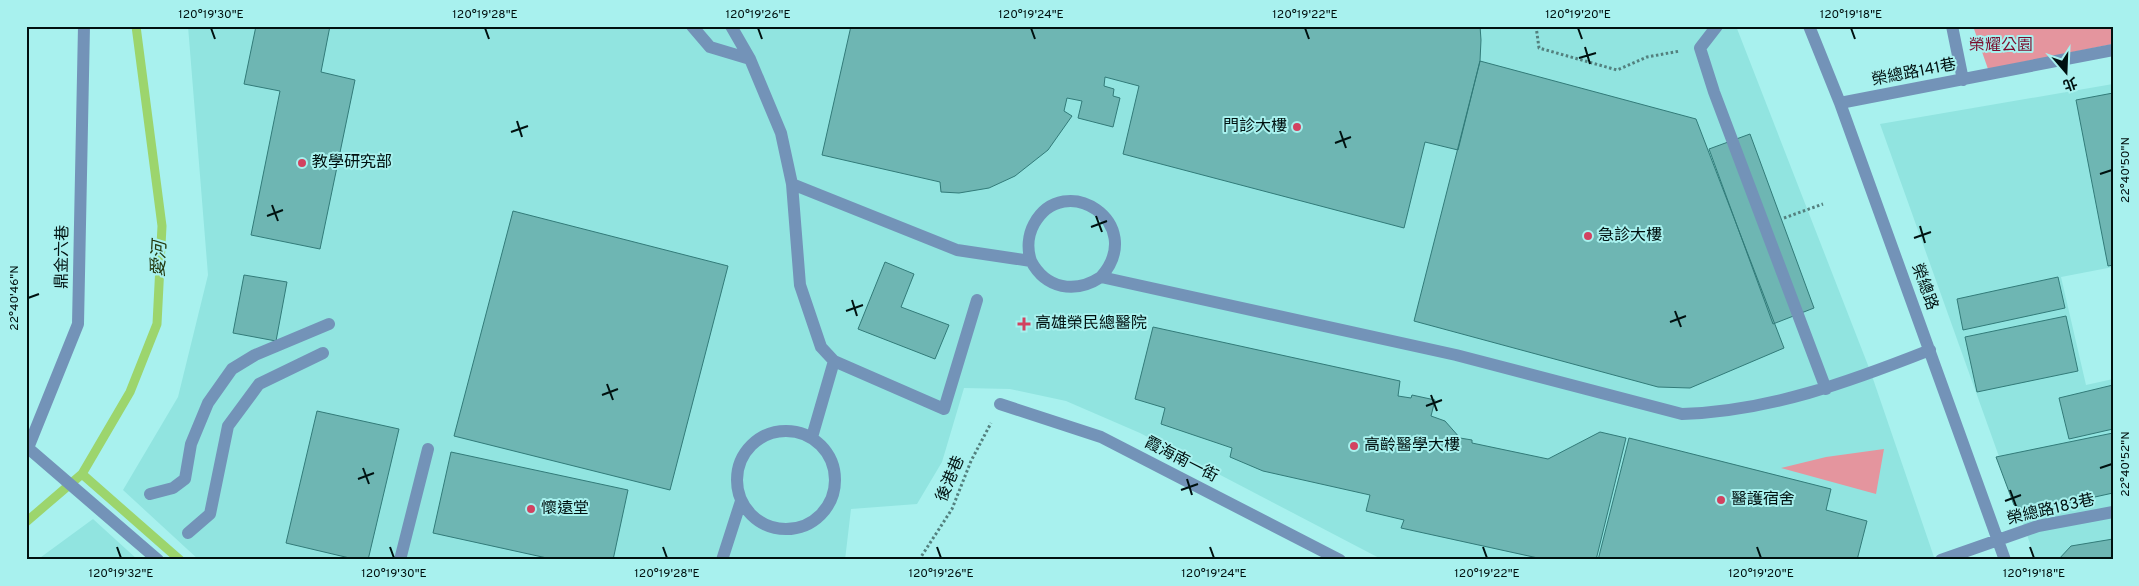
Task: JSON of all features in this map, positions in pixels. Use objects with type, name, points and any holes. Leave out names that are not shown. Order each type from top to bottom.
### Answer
[{"type":"street","name":"鼎金六巷","points":[[84,26],[78,324],[28,448],[158,560]]},
{"type":"street","points":[[692,26],[710,47],[750,59]]},
{"type":"street","points":[[731,26],[750,59],[781,133],[792,184],[800,285],[821,347],[834,360],[944,409],[977,300]]},
{"type":"street","points":[[1717,26],[1700,48],[1714,92],[1826,389]]},
{"type":"street","name":"榮總路","points":[[1809,26],[1840,103],[2005,560]]},
{"type":"street","points":[[1952,26],[1963,80]]},
{"type":"street","name":"榮總路141巷","points":[[1840,103],[2113,50]]},
{"type":"street","points":[[792,184],[957,250],[1031,261]]},
{"type":"street","points":[[1077,201],[1091,205],[1102,213],[1110,224],[1115,236],[1113,258],[1109,268],[1100,277],[1090,284],[1078,287],[1059,286],[1040,275],[1031,261],[1028,244],[1030,230],[1037,218],[1048,208],[1062,202],[1077,201]]},
{"type":"street","points":[[1100,277],[1456,355],[1682,414],[1720,413],[1791,399],[1826,389],[1930,350]]},
{"type":"street","points":[[150,494],[173,488],[185,479],[192,444],[208,403],[232,369],[255,355],[329,324]]},
{"type":"street","points":[[188,533],[210,514],[228,426],[259,384],[323,353]]},
{"type":"street","points":[[812,438],[834,360]]},
{"type":"street","name":"霞海南一街","points":[[1000,404],[1101,437],[1340,560]]},
{"type":"street","points":[[782,430],[798,432],[812,438],[825,448],[833,463],[836,480],[833,497],[825,511],[813,522],[797,529],[780,529],[764,525],[750,515],[741,501],[736,485],[743,455],[753,442],[767,434],[782,430]]},
{"type":"street","points":[[400,560],[428,449]]},
{"type":"street","points":[[722,560],[741,501]]},
{"type":"street","name":"榮總路183巷","points":[[1941,560],[2038,526],[2113,512]]},
{"type":"path","points":[[1536,26],[1539,48],[1617,70],[1647,57],[1700,48]]},
{"type":"path","points":[[1781,220],[1823,204]]},
{"type":"path","name":"後港巷","points":[[919,560],[952,509],[972,461],[1000,404]]},
{"type":"shaded area","name":"高雄榮民總醫院","points":[[188,26],[1736,26],[1871,373],[1935,560],[1383,560],[1140,433],[1066,401],[1010,389],[964,388],[942,462],[917,504],[851,509],[845,560],[199,560],[123,490],[178,397],[208,275]]},
{"type":"shaded area","points":[[2113,84],[2113,267],[2061,277],[2086,385],[2113,379],[2113,560],[2036,560],[1880,124]]},
{"type":"shaded area","points":[[93,519],[138,560],[37,560]]},
{"type":"green space","name":"榮耀公園","points":[[1973,26],[2113,26],[2113,44],[1988,69]]},
{"type":"green space","points":[[1884,449],[1876,494],[1781,468],[1826,457]]},
{"type":"building","name":"教學研究部","points":[[256,26],[330,26],[321,72],[355,80],[320,249],[251,235],[280,91],[244,84]]},
{"type":"building","name":"門診大樓","points":[[851,26],[1480,26],[1481,40],[1480,61],[1458,150],[1425,142],[1404,228],[1123,154],[1139,86],[1105,77],[1104,86],[1114,89],[1113,96],[1120,98],[1113,127],[1078,118],[1082,101],[1067,98],[1064,111],[1072,116],[1048,150],[1015,176],[989,188],[959,193],[941,192],[940,182],[822,155]]},
{"type":"building","name":"急診大樓","points":[[1480,61],[1696,119],[1784,348],[1690,388],[1658,387],[1414,321]]},
{"type":"building","points":[[2113,93],[2113,265],[2108,266],[2076,100]]},
{"type":"building","points":[[1750,134],[1814,308],[1773,324],[1709,149]]},
{"type":"building","points":[[513,211],[728,266],[670,490],[454,436]]},
{"type":"building","points":[[885,262],[914,274],[901,307],[949,325],[935,359],[858,329]]},
{"type":"building","points":[[244,275],[287,282],[276,341],[233,333]]},
{"type":"building","points":[[2058,277],[2065,308],[1963,330],[1957,299]]},
{"type":"building","points":[[2066,316],[2078,371],[1977,392],[1965,337]]},
{"type":"building","name":"高齡醫學大樓","points":[[1153,327],[1400,381],[1398,396],[1411,398],[1412,395],[1435,400],[1431,416],[1445,421],[1460,438],[1472,440],[1472,443],[1548,459],[1600,432],[1626,438],[1596,560],[1547,560],[1401,528],[1404,520],[1366,511],[1370,495],[1263,471],[1230,457],[1232,448],[1161,424],[1165,408],[1135,399]]},
{"type":"building","points":[[2113,385],[2113,429],[2069,439],[2059,398]]},
{"type":"building","points":[[317,411],[399,429],[368,560],[358,560],[286,543]]},
{"type":"building","points":[[2113,433],[2113,493],[2031,511],[2014,505],[1996,457]]},
{"type":"building","name":"醫護宿舍","points":[[1629,438],[1831,489],[1826,510],[1867,521],[1857,560],[1598,560]]},
{"type":"building","name":"懷遠堂","points":[[451,452],[628,490],[613,560],[556,560],[433,533]]},
{"type":"building","points":[[2113,539],[2113,560],[2058,560],[2071,546]]},
{"type":"waterway","name":"愛河","points":[[26,522],[82,474],[130,392],[157,324],[162,226],[136,26]]},
{"type":"waterway","points":[[82,474],[180,560]]},
{"type":"place","name":"門診大樓","points":[[1297,127]]},
{"type":"place","name":"教學研究部","points":[[302,163]]},
{"type":"place","name":"急診大樓","points":[[1588,236]]},
{"type":"place","name":"高雄榮民總醫院","points":[[1024,324]]},
{"type":"place","name":"高齡醫學大樓","points":[[1354,446]]},
{"type":"place","name":"醫護宿舍","points":[[1721,500]]},
{"type":"place","name":"懷遠堂","points":[[531,509]]}]
